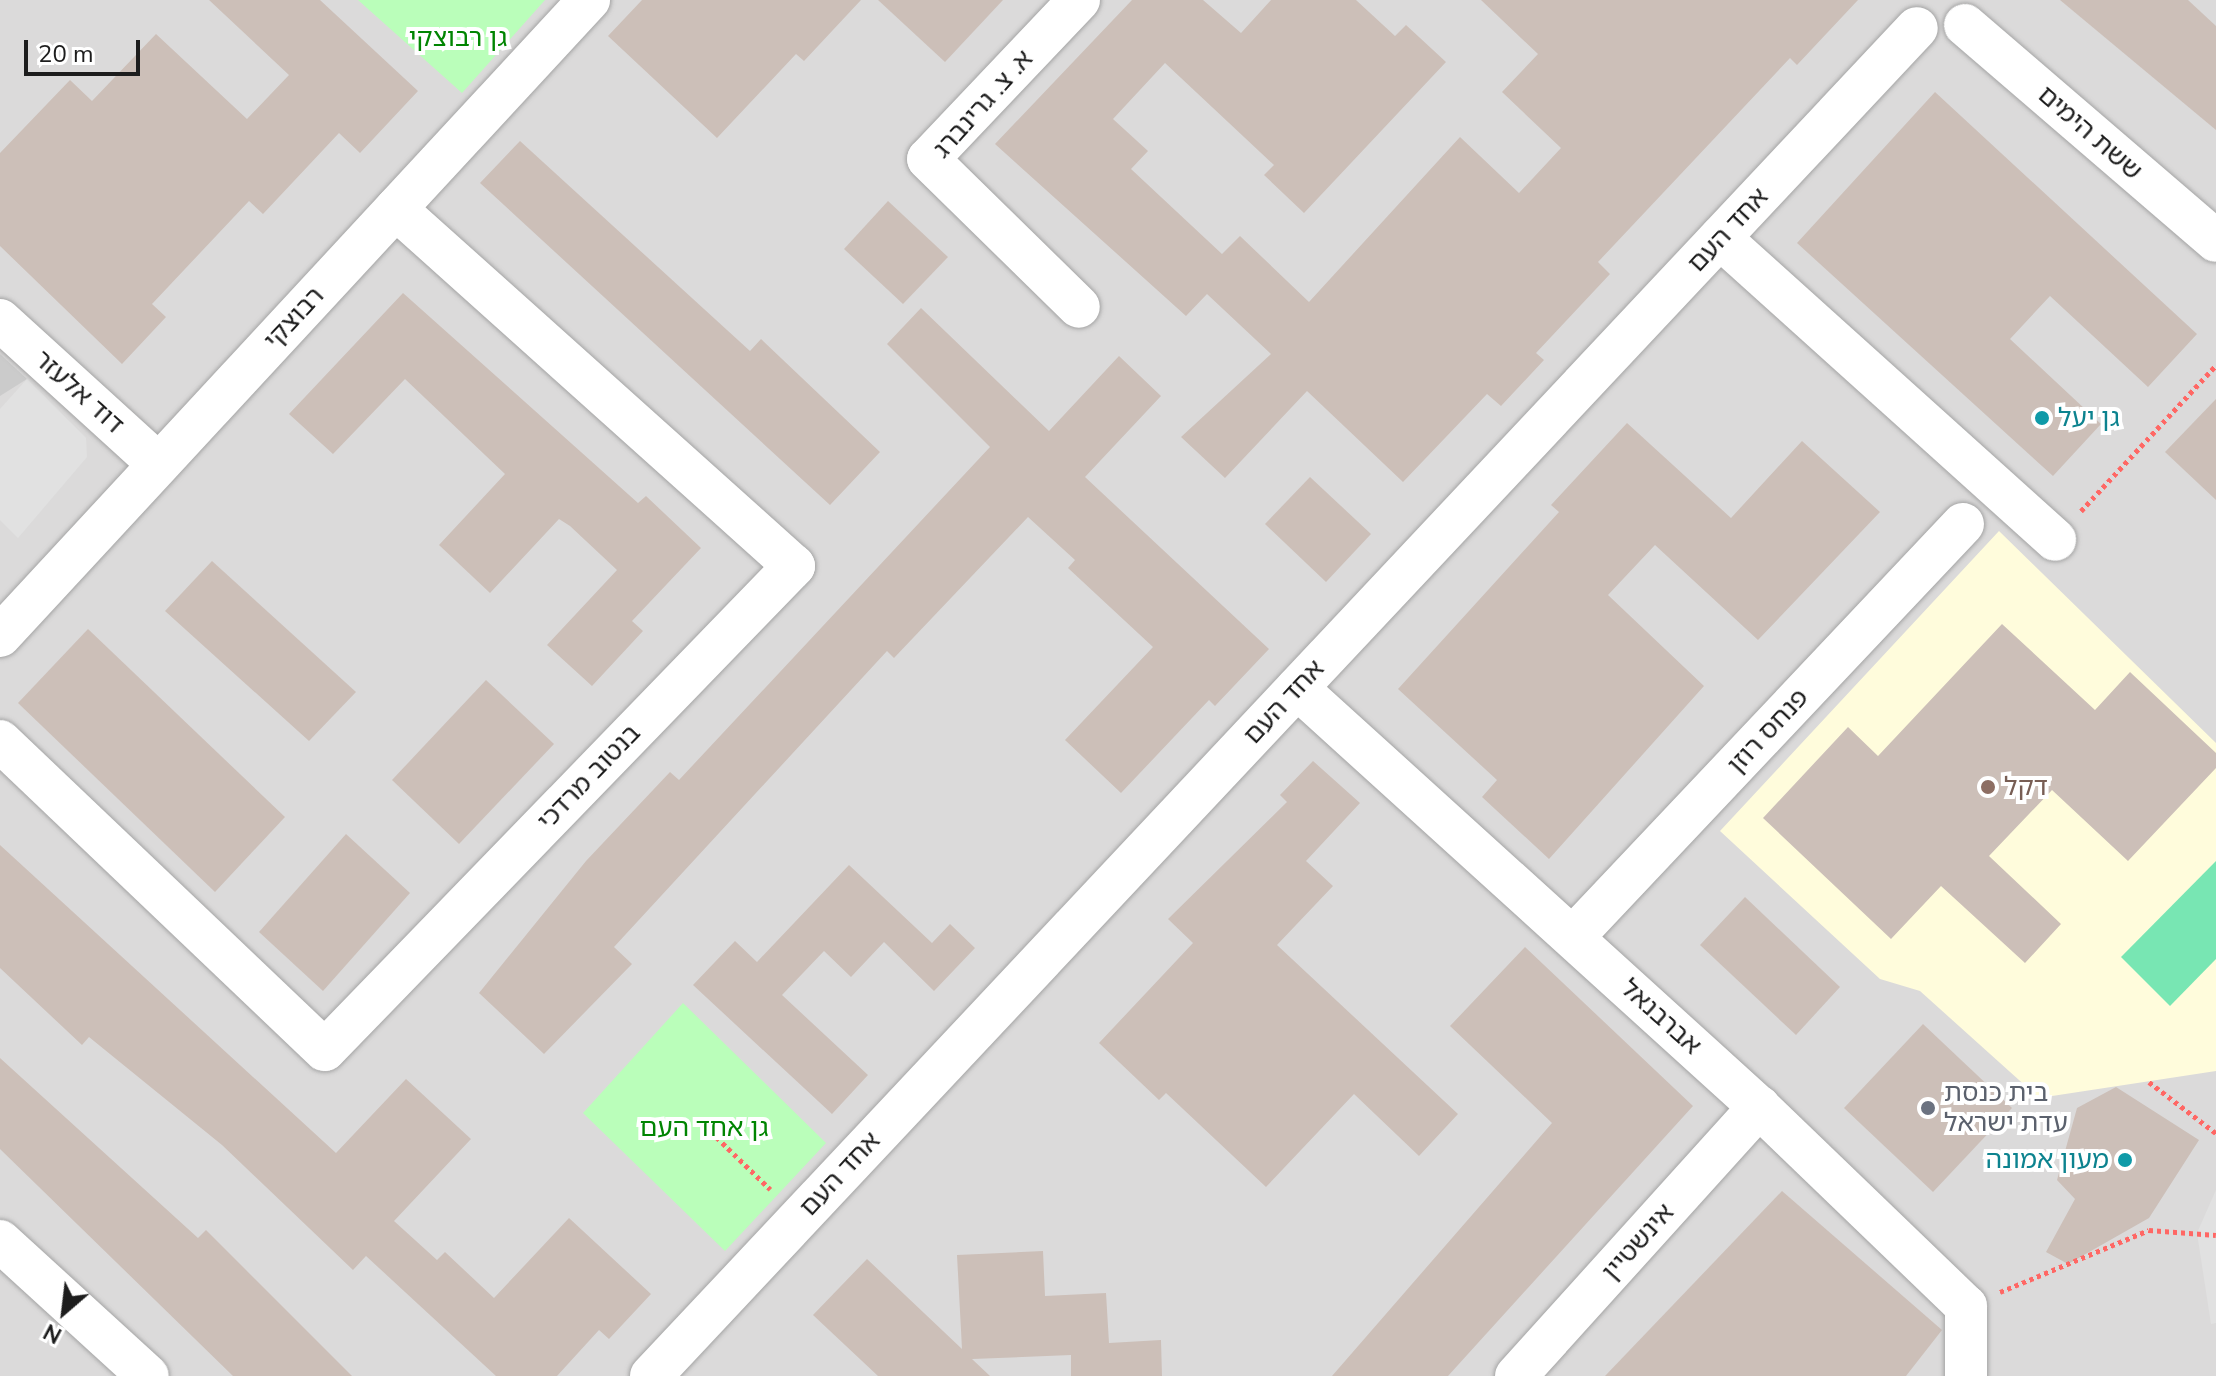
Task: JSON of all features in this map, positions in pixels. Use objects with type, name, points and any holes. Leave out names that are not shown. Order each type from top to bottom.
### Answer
[{"type":"street","name":"רבוצקי","points":[[0,636],[589,0]]},
{"type":"street","name":"א. צ. גרינברג","points":[[1079,0],[928,159],[1079,307]]},
{"type":"street","points":[[1913,14],[1947,36],[1968,12]]},
{"type":"street","name":"ששת הימים","points":[[1968,12],[2216,241]]},
{"type":"street","name":"אחד העם","points":[[651,1376],[1720,238],[1913,14]]},
{"type":"street","name":"בנטוב מרדכי","points":[[0,741],[325,1050],[794,566],[396,209]]},
{"type":"street","points":[[1720,238],[2055,540]]},
{"type":"street","name":"דוד אלעזר","points":[[0,320],[158,464]]},
{"type":"street","name":"פנחס רוזן","points":[[1573,937],[1963,524]]},
{"type":"street","name":"אברבנאל","points":[[1297,688],[1759,1107],[1966,1306]]},
{"type":"street","name":"אינשטיין","points":[[1516,1376],[1759,1107]]},
{"type":"street","points":[[0,1241],[148,1376]]},
{"type":"street","points":[[1966,1306],[1966,1376]]},
{"type":"path","points":[[2055,540],[2216,365]]},
{"type":"path","points":[[2149,1082],[2216,1133]]},
{"type":"path","points":[[705,1126],[800,1217]]},
{"type":"path","points":[[1966,1306],[2149,1230],[2216,1235]]},
{"type":"shaded area","points":[[0,0],[2216,0],[2216,1376],[0,1376]]},
{"type":"shaded area","points":[[0,354],[27,379],[0,396]]},
{"type":"shaded area","points":[[27,379],[86,438],[87,457],[18,538],[0,520],[0,409]]},
{"type":"shaded area","name":"דקל","points":[[1999,531],[2216,743],[2216,1071],[2039,1098],[1920,991],[1880,979],[1720,831]]},
{"type":"shaded area","points":[[2216,1190],[2216,1323],[2211,1324],[2197,1233]]},
{"type":"green space","name":"גן רבוצקי","points":[[358,0],[545,0],[462,93]]},
{"type":"green space","points":[[2216,861],[2216,959],[2170,1006],[2121,957]]},
{"type":"green space","name":"גן אחד העם","points":[[683,1003],[826,1143],[725,1251],[583,1113]]},
{"type":"building","points":[[209,0],[320,0],[418,91],[360,153],[339,133],[263,214],[249,201],[152,304],[166,317],[122,364],[0,246],[0,153],[70,80],[92,101],[156,34],[247,119],[289,75]]},
{"type":"building","points":[[642,0],[861,0],[804,61],[796,54],[717,138],[608,36]]},
{"type":"building","points":[[878,0],[1003,0],[945,62]]},
{"type":"building","points":[[1132,0],[1203,0],[1241,33],[1271,0],[1356,0],[1395,36],[1406,25],[1446,62],[1304,213],[1264,175],[1274,165],[1165,63],[1113,119],[1148,151],[1131,169],[1222,254],[1240,236],[1309,302],[1460,137],[1519,193],[1561,148],[1502,92],[1538,54],[1481,0],[1858,0],[1797,65],[1790,58],[1598,262],[1610,274],[1536,353],[1544,360],[1501,406],[1487,394],[1403,482],[1307,391],[1225,478],[1181,437],[1271,354],[1207,294],[1186,316],[995,144]]},
{"type":"building","points":[[2060,0],[2188,0],[2216,26],[2216,130]]},
{"type":"building","points":[[1935,92],[2197,334],[2148,387],[2050,296],[2010,339],[2101,424],[2053,476],[1797,243]]},
{"type":"building","points":[[520,141],[750,351],[761,339],[880,452],[830,505],[480,183]]},
{"type":"building","points":[[888,201],[948,257],[903,304],[844,249]]},
{"type":"building","points":[[403,293],[638,503],[646,496],[701,548],[632,621],[643,631],[592,686],[547,645],[617,570],[570,526],[559,519],[490,593],[439,545],[505,474],[405,379],[333,454],[289,414]]},
{"type":"building","points":[[921,308],[1049,431],[1119,356],[1161,396],[1085,477],[1269,649],[1215,706],[1209,700],[1121,793],[1065,740],[1153,647],[1068,568],[1075,560],[1028,517],[894,658],[887,651],[614,947],[632,964],[544,1054],[479,993],[586,861],[670,772],[679,780],[990,447],[887,344]]},
{"type":"building","points":[[2216,399],[2216,500],[2165,452]]},
{"type":"building","points":[[1627,423],[1731,518],[1802,441],[1880,512],[1758,640],[1655,545],[1608,595],[1704,686],[1549,859],[1482,797],[1497,780],[1398,689],[1559,512],[1551,505]]},
{"type":"building","points":[[1310,477],[1371,534],[1326,582],[1265,524]]},
{"type":"building","points":[[212,561],[356,692],[309,741],[165,611]]},
{"type":"building","points":[[2002,624],[2095,710],[2130,672],[2216,753],[2216,768],[2128,861],[2052,790],[1989,856],[2061,924],[2025,963],[1941,886],[1891,939],[1763,818],[1848,727],[1878,756]]},
{"type":"building","points":[[88,629],[285,817],[215,892],[18,703]]},
{"type":"building","points":[[486,680],[554,744],[459,844],[392,780]]},
{"type":"building","points":[[1313,761],[1360,803],[1306,861],[1333,886],[1277,945],[1458,1114],[1419,1156],[1354,1094],[1266,1187],[1166,1093],[1159,1100],[1099,1043],[1193,943],[1168,919],[1287,802],[1280,795]]},
{"type":"building","points":[[346,834],[410,893],[323,991],[259,932]]},
{"type":"building","points":[[0,845],[336,1153],[406,1079],[471,1139],[394,1221],[437,1260],[445,1252],[494,1298],[569,1218],[651,1294],[609,1339],[599,1330],[557,1376],[496,1376],[366,1256],[353,1270],[222,1145],[89,1037],[82,1045],[0,968]]},
{"type":"building","points":[[849,865],[932,943],[950,924],[975,948],[934,991],[884,942],[851,977],[824,951],[782,995],[868,1075],[832,1114],[693,985],[735,941],[757,962]]},
{"type":"building","points":[[1745,897],[1840,987],[1796,1035],[1700,945]]},
{"type":"building","points":[[1525,947],[1693,1106],[1448,1376],[1332,1376],[1552,1123],[1450,1026]]},
{"type":"building","name":"בית כנסת עדת ישראל","points":[[1923,1024],[2012,1108],[1933,1192],[1844,1108]]},
{"type":"building","points":[[0,1058],[198,1238],[206,1230],[352,1376],[233,1376],[0,1149]]},
{"type":"building","name":"מעון אמונה","points":[[2116,1087],[2199,1140],[2149,1218],[2068,1264],[2046,1252],[2075,1199],[2057,1180],[2077,1108]]},
{"type":"building","points":[[1782,1191],[1942,1330],[1906,1376],[1605,1376]]},
{"type":"building","points":[[1043,1251],[1045,1296],[1106,1293],[1109,1343],[1161,1340],[1162,1376],[1071,1376],[1071,1355],[972,1359],[990,1376],[878,1376],[813,1315],[867,1259],[962,1349],[957,1255]]},
{"type":"place","name":"גן יעל","points":[[2042,418]]},
{"type":"place","name":"דקל","points":[[1988,787]]},
{"type":"place","name":"בית כנסת עדת ישראל","points":[[1928,1108]]},
{"type":"place","name":"מעון אמונה","points":[[2125,1160]]}]
